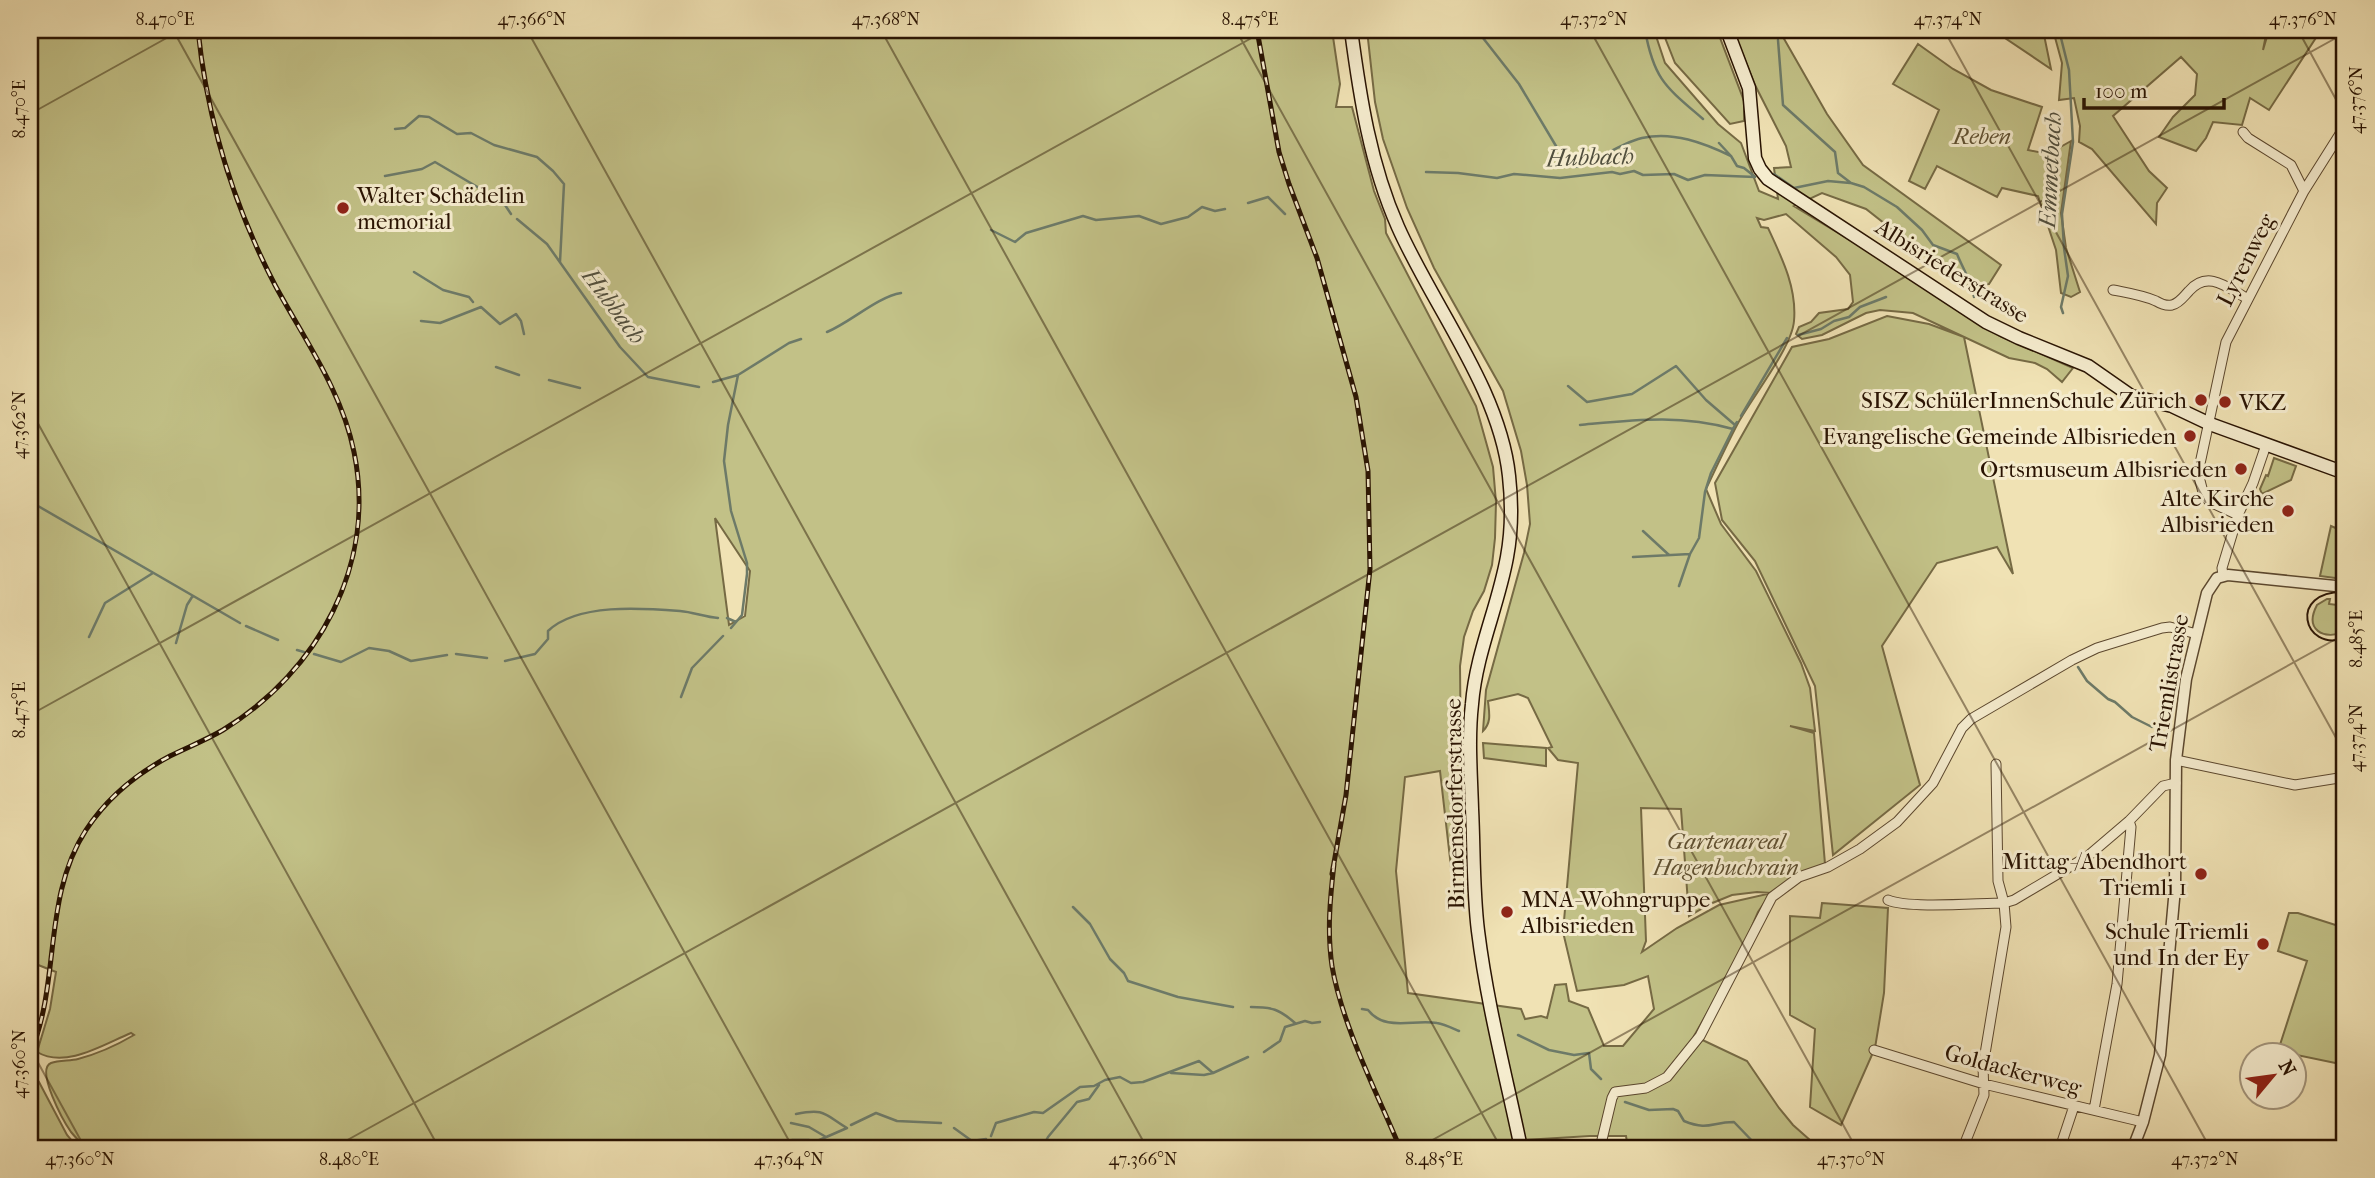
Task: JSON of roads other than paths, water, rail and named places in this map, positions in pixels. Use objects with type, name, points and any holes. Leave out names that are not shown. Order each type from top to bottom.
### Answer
[{"type":"main road","name":"Birmensdorferstrasse","points":[[1351,30],[1369,141],[1382,187],[1416,264],[1489,400],[1498,425],[1509,475],[1511,517],[1507,557],[1476,673],[1470,735],[1478,932],[1521,1148]]},
{"type":"main road","name":"Albisriederstrasse","points":[[1727,30],[1749,88],[1755,159],[1768,179],[1994,327],[2088,366],[2131,396],[2172,406],[2210,424],[2345,473]]},
{"type":"street","name":"Lyrenweg","points":[[2238,515],[2210,502],[2204,496],[2198,473],[2225,342],[2304,191],[2345,126]]},
{"type":"street","points":[[2243,132],[2248,138],[2291,165],[2304,191]]},
{"type":"street","points":[[2113,290],[2144,296],[2163,305],[2172,305],[2181,301],[2197,282],[2207,280],[2216,281],[2248,299]]},
{"type":"street","name":"Triemlistrasse","points":[[2133,1148],[2143,1122],[2161,1044],[2175,888],[2176,760],[2186,679],[2207,593],[2222,575],[2238,515],[2266,445]]},
{"type":"street","points":[[2222,575],[2345,587]]},
{"type":"street","points":[[1600,1148],[1615,1092],[1646,1088],[1660,1082],[1684,1058],[1700,1036],[1772,897],[1799,877],[1828,867],[1860,849],[1897,822],[1933,783],[1962,728],[1971,719],[2034,681],[2097,648],[2162,628],[2170,627],[2197,634]]},
{"type":"street","points":[[2176,760],[2295,785],[2345,777]]},
{"type":"street","points":[[1963,1148],[1984,1095],[1983,1066],[2006,927],[2004,903],[1998,881],[1996,764]]},
{"type":"street","points":[[1888,900],[1896,903],[2004,903],[2034,889],[2088,856],[2129,821],[2163,786],[2176,783]]},
{"type":"street","points":[[2094,1111],[2117,984],[2131,827],[2129,821]]},
{"type":"street","name":"Goldackerweg","points":[[1874,1050],[1984,1084],[2143,1122]]},
{"type":"street","points":[[2060,1148],[2074,1106]]},
{"type":"waterway","points":[[1482,30],[1483,38],[1519,84],[1556,146],[1574,167],[1584,166],[1628,143],[1654,136],[1677,137],[1731,156]]},
{"type":"waterway","points":[[1645,30],[1658,72],[1671,90],[1703,119]]},
{"type":"waterway","name":"Emmetbach","points":[[2059,30],[2069,70],[2073,142],[2062,214],[2068,276],[2061,307],[2063,313]]},
{"type":"waterway","name":"Hubbach","points":[[1778,40],[1783,105],[1835,152],[1838,173],[1851,183],[1864,187],[1897,207],[1922,230],[1933,245],[1957,254],[1974,297]]},
{"type":"waterway","points":[[395,129],[405,128],[419,116],[429,117],[457,134],[471,133],[494,145],[537,157],[564,184],[560,262]]},
{"type":"waterway","points":[[1719,143],[1737,166],[1754,176]]},
{"type":"waterway","points":[[385,176],[422,169],[435,162],[503,202],[511,214]]},
{"type":"waterway","name":"Hubbach","points":[[1426,172],[1497,178],[1514,174],[1560,178],[1634,171],[1643,175],[1674,174],[1688,180],[1705,175],[1755,177]]},
{"type":"waterway","name":"Hubbach","points":[[1774,174],[1794,188],[1828,181],[1850,183]]},
{"type":"waterway","name":"Hubbach","points":[[1248,203],[1268,197],[1285,214]]},
{"type":"waterway","name":"Hubbach","points":[[991,230],[1015,242],[1026,233],[1083,216],[1096,220],[1139,216],[1161,224],[1188,217],[1202,207],[1215,211],[1225,209]]},
{"type":"waterway","name":"Hubbach","points":[[517,219],[547,244],[620,347],[648,377],[699,387]]},
{"type":"waterway","points":[[414,272],[443,290],[469,297],[473,302]]},
{"type":"waterway","name":"Hubbach","points":[[827,332],[873,304],[901,293]]},
{"type":"waterway","points":[[1798,335],[1849,317],[1860,307],[1886,297]]},
{"type":"waterway","points":[[421,321],[440,323],[481,307],[500,324],[516,314],[524,334]]},
{"type":"waterway","points":[[1741,416],[1787,338]]},
{"type":"waterway","name":"Hubbach","points":[[713,382],[738,375],[789,343],[801,339]]},
{"type":"waterway","points":[[1568,386],[1587,402],[1632,394],[1676,366],[1706,400],[1735,425],[1737,422]]},
{"type":"waterway","points":[[496,367],[519,375]]},
{"type":"waterway","name":"Hubbach","points":[[731,628],[742,615],[747,574],[747,563],[731,511],[724,461],[738,375]]},
{"type":"waterway","points":[[549,380],[580,388]]},
{"type":"waterway","points":[[1580,425],[1676,420],[1733,429]]},
{"type":"waterway","points":[[1679,586],[1690,554],[1699,538],[1705,492],[1711,473],[1735,425]]},
{"type":"waterway","name":"Hubbach","points":[[30,522],[38,506],[240,623]]},
{"type":"waterway","points":[[1643,531],[1669,555]]},
{"type":"waterway","points":[[1633,557],[1690,554]]},
{"type":"waterway","points":[[89,637],[105,603],[153,573]]},
{"type":"waterway","points":[[176,643],[192,597]]},
{"type":"waterway","name":"Hubbach","points":[[505,661],[535,654],[548,639],[548,631],[560,622],[592,612],[647,609],[718,618]]},
{"type":"waterway","name":"Hubbach","points":[[727,618],[736,622]]},
{"type":"waterway","name":"Hubbach","points":[[246,626],[278,640]]},
{"type":"waterway","name":"Hubbach","points":[[681,697],[692,668],[723,636]]},
{"type":"waterway","name":"Hubbach","points":[[314,654],[341,662],[369,648],[389,651],[411,661],[447,655]]},
{"type":"waterway","name":"Hubbach","points":[[297,650],[304,652]]},
{"type":"waterway","name":"Hubbach","points":[[456,654],[487,658]]},
{"type":"waterway","points":[[2078,667],[2087,681],[2108,699],[2132,717],[2152,727]]},
{"type":"waterway","points":[[1073,907],[1090,924],[1110,959],[1128,981],[1178,997],[1233,1007]]},
{"type":"waterway","points":[[1251,1007],[1275,1010],[1295,1023]]},
{"type":"waterway","points":[[1362,1009],[1391,1023],[1437,1023],[1459,1031]]},
{"type":"waterway","points":[[1264,1052],[1280,1041],[1285,1027],[1305,1021],[1320,1022]]},
{"type":"waterway","points":[[1518,1035],[1549,1050],[1574,1055],[1589,1053],[1591,1069],[1601,1079]]},
{"type":"waterway","points":[[991,1136],[996,1123],[1034,1112],[1043,1113],[1080,1087],[1094,1086],[1120,1077],[1131,1083],[1143,1082],[1199,1061],[1213,1073],[1248,1057]]},
{"type":"waterway","points":[[1171,1073],[1213,1073]]},
{"type":"waterway","points":[[1042,1148],[1077,1102],[1089,1099],[1099,1085]]},
{"type":"waterway","points":[[1625,1102],[1649,1110],[1673,1109],[1678,1111],[1684,1121],[1699,1125],[1734,1122],[1759,1148]]},
{"type":"waterway","points":[[796,1114],[819,1112],[847,1128],[801,1148]]},
{"type":"waterway","points":[[851,1125],[876,1113],[897,1121],[941,1123]]},
{"type":"waterway","points":[[791,1123],[809,1127],[826,1137]]},
{"type":"waterway","points":[[954,1128],[972,1141],[986,1139]]},
{"type":"waterway","points":[[792,1140],[809,1140],[812,1143]]},
{"type":"waterway","points":[[1810,1148],[1816,1148]]},
{"type":"tram line","points":[[2345,592],[2327,594],[2315,600],[2308,610],[2311,630],[2319,637],[2331,640],[2345,638]]},
{"type":"railway","points":[[30,1054],[46,998],[63,884],[72,856],[86,830],[103,807],[134,779],[170,756],[223,730],[257,706],[287,677],[313,646],[333,611],[348,574],[357,534],[359,494],[354,452],[348,430],[341,408],[310,345],[260,255],[235,193],[208,96],[198,30]]},
{"type":"railway","points":[[1257,30],[1279,152],[1317,258],[1356,397],[1368,471],[1370,569],[1346,795],[1332,874]]},
{"type":"railway","points":[[1334,864],[1330,941],[1337,989],[1361,1058],[1400,1148]]},
{"type":"place","name":"Walter Schädelin memorial","points":[[343,208]]},
{"type":"place","name":"SISZ SchülerInnenSchule Zürich","points":[[2201,400]]},
{"type":"place","name":"VKZ","points":[[2225,402]]},
{"type":"place","name":"Evangelische Gemeinde Albisrieden","points":[[2190,436]]},
{"type":"place","name":"Ortsmuseum Albisrieden","points":[[2241,469]]},
{"type":"place","name":"Alte Kirche Albisrieden","points":[[2288,511]]},
{"type":"place","name":"Mittag-/Abendhort Triemli 1","points":[[2201,874]]},
{"type":"place","name":"MNA-Wohngruppe Albisrieden","points":[[1507,912]]},
{"type":"place","name":"Schule Triemli und In der Ey","points":[[2263,944]]},
{"type":"park label","name":"Reben","points":[[1982,136]]},
{"type":"park label","name":"Gartenareal Hagenbuchrain","points":[[1726,854]]}]
